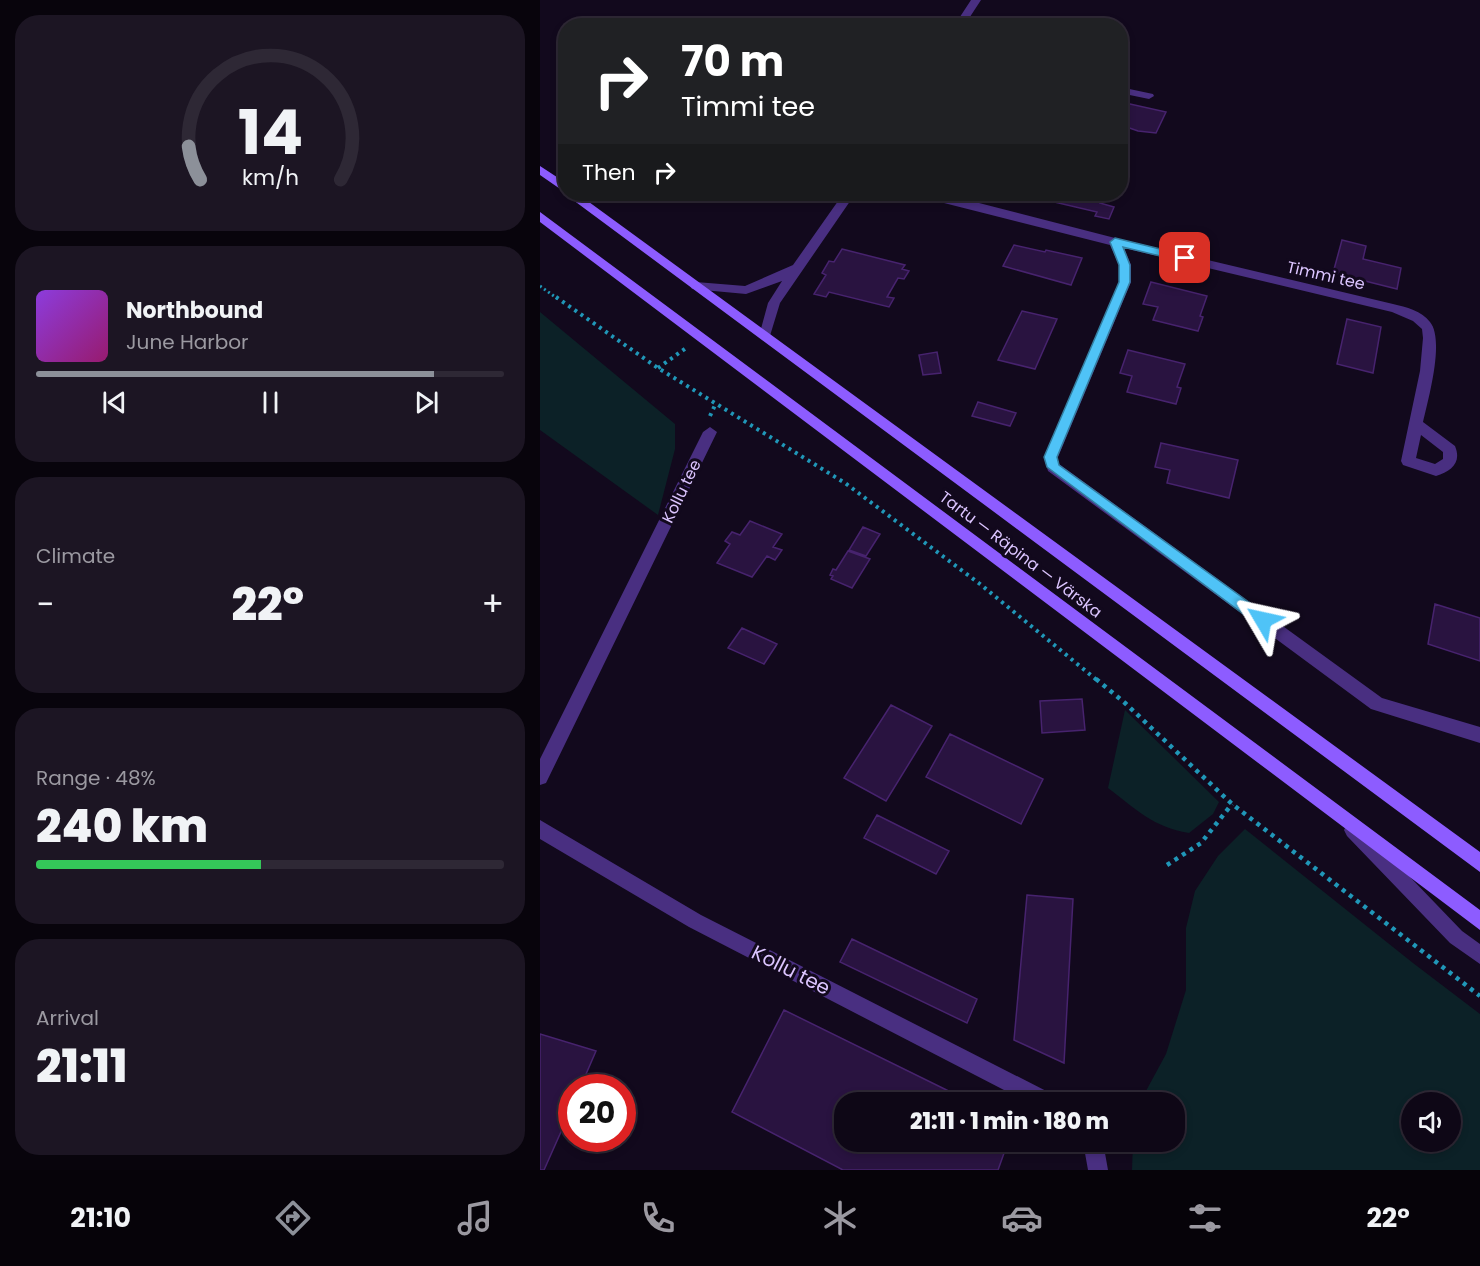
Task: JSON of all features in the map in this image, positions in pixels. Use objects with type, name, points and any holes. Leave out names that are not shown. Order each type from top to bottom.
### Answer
[{"type":"main road","points":[[540,170],[558,183]]},
{"type":"main road","name":"Tartu — Räpina — Värska","points":[[581,201],[1480,863]]},
{"type":"main road","name":"Tartu — Räpina — Värska","points":[[540,216],[1480,921]]},
{"type":"street","points":[[964,18],[976,0]]},
{"type":"street","points":[[1128,92],[1149,96]]},
{"type":"street","points":[[765,336],[774,303],[844,201]]},
{"type":"street","name":"Timmi tee","points":[[952,201],[1382,305],[1415,315],[1428,327],[1431,341],[1415,423]]},
{"type":"street","points":[[1115,242],[1125,265],[1125,282],[1051,457],[1053,467],[1377,704],[1480,735]]},
{"type":"street","points":[[696,286],[746,290],[798,268]]},
{"type":"street","name":"Kollu tee","points":[[540,777],[710,432]]},
{"type":"street","points":[[1339,815],[1456,937],[1480,955]]},
{"type":"street","name":"Kollu tee","points":[[540,829],[695,921],[1028,1092]]},
{"type":"street","points":[[1095,1152],[1098,1170]]},
{"type":"path","points":[[540,286],[658,368],[845,483],[962,571],[1125,703],[1232,804],[1480,996]]},
{"type":"path","points":[[1167,865],[1201,843],[1232,804]]},
{"type":"shaded area","points":[[540,312],[675,424],[675,449],[658,515],[540,430]]},
{"type":"shaded area","points":[[1125,710],[1219,802],[1213,814],[1189,833],[1155,822],[1108,788]]},
{"type":"shaded area","points":[[1245,829],[1480,1014],[1480,1170],[1132,1170],[1133,1152],[1185,1152],[1185,1092],[1145,1092],[1166,1054],[1186,990],[1186,928],[1195,891],[1218,856]]},
{"type":"building","points":[[1128,104],[1166,112],[1156,133],[1128,127]]},
{"type":"building","points":[[1050,201],[1101,201],[1100,203],[1114,207],[1109,219],[1095,216],[1097,212]]},
{"type":"building","points":[[1342,240],[1366,246],[1363,259],[1401,268],[1397,289],[1333,273]]},
{"type":"building","points":[[1014,245],[1082,258],[1071,285],[1003,266]]},
{"type":"building","points":[[842,249],[905,265],[902,269],[909,271],[904,279],[898,278],[887,297],[894,298],[889,307],[829,292],[826,297],[814,294],[826,275],[822,273],[829,261],[834,262]]},
{"type":"building","points":[[1151,282],[1207,296],[1198,331],[1153,320],[1158,307],[1143,304]]},
{"type":"building","points":[[1022,311],[1057,319],[1035,369],[998,360]]},
{"type":"building","points":[[1347,319],[1381,327],[1373,373],[1337,364]]},
{"type":"building","points":[[1128,350],[1185,364],[1177,387],[1181,388],[1176,404],[1127,392],[1132,376],[1120,373]]},
{"type":"building","points":[[937,352],[941,373],[923,375],[919,355]]},
{"type":"building","points":[[978,402],[1016,413],[1010,426],[972,416]]},
{"type":"building","points":[[1161,443],[1238,460],[1229,498],[1167,483],[1170,470],[1155,467]]},
{"type":"building","points":[[750,521],[782,534],[773,547],[782,550],[775,560],[767,556],[752,577],[717,563],[730,544],[725,541],[732,532],[740,535]]},
{"type":"building","points":[[863,527],[880,534],[866,556],[849,550]]},
{"type":"building","points":[[848,551],[870,559],[852,588],[831,579],[833,576],[830,575]]},
{"type":"building","points":[[1435,604],[1480,618],[1480,661],[1428,644]]},
{"type":"building","points":[[742,628],[777,644],[764,664],[728,648]]},
{"type":"building","points":[[1082,699],[1085,730],[1042,733],[1040,701]]},
{"type":"building","points":[[891,705],[932,726],[886,801],[844,778]]},
{"type":"building","points":[[950,734],[1043,779],[1021,824],[926,777]]},
{"type":"building","points":[[877,815],[949,851],[936,874],[864,838]]},
{"type":"building","points":[[1027,895],[1073,899],[1064,1063],[1014,1040]]},
{"type":"building","points":[[852,939],[977,999],[967,1023],[840,962]]},
{"type":"building","points":[[784,1010],[951,1092],[834,1092],[834,1152],[1004,1152],[998,1170],[843,1170],[732,1112]]},
{"type":"building","points":[[540,1034],[596,1051],[586,1074],[558,1074],[558,1138],[544,1170],[540,1170]]},
{"type":"route","points":[[1185,258],[1115,242],[1125,265],[1125,282],[1051,457],[1053,467],[1263,620]]}]
